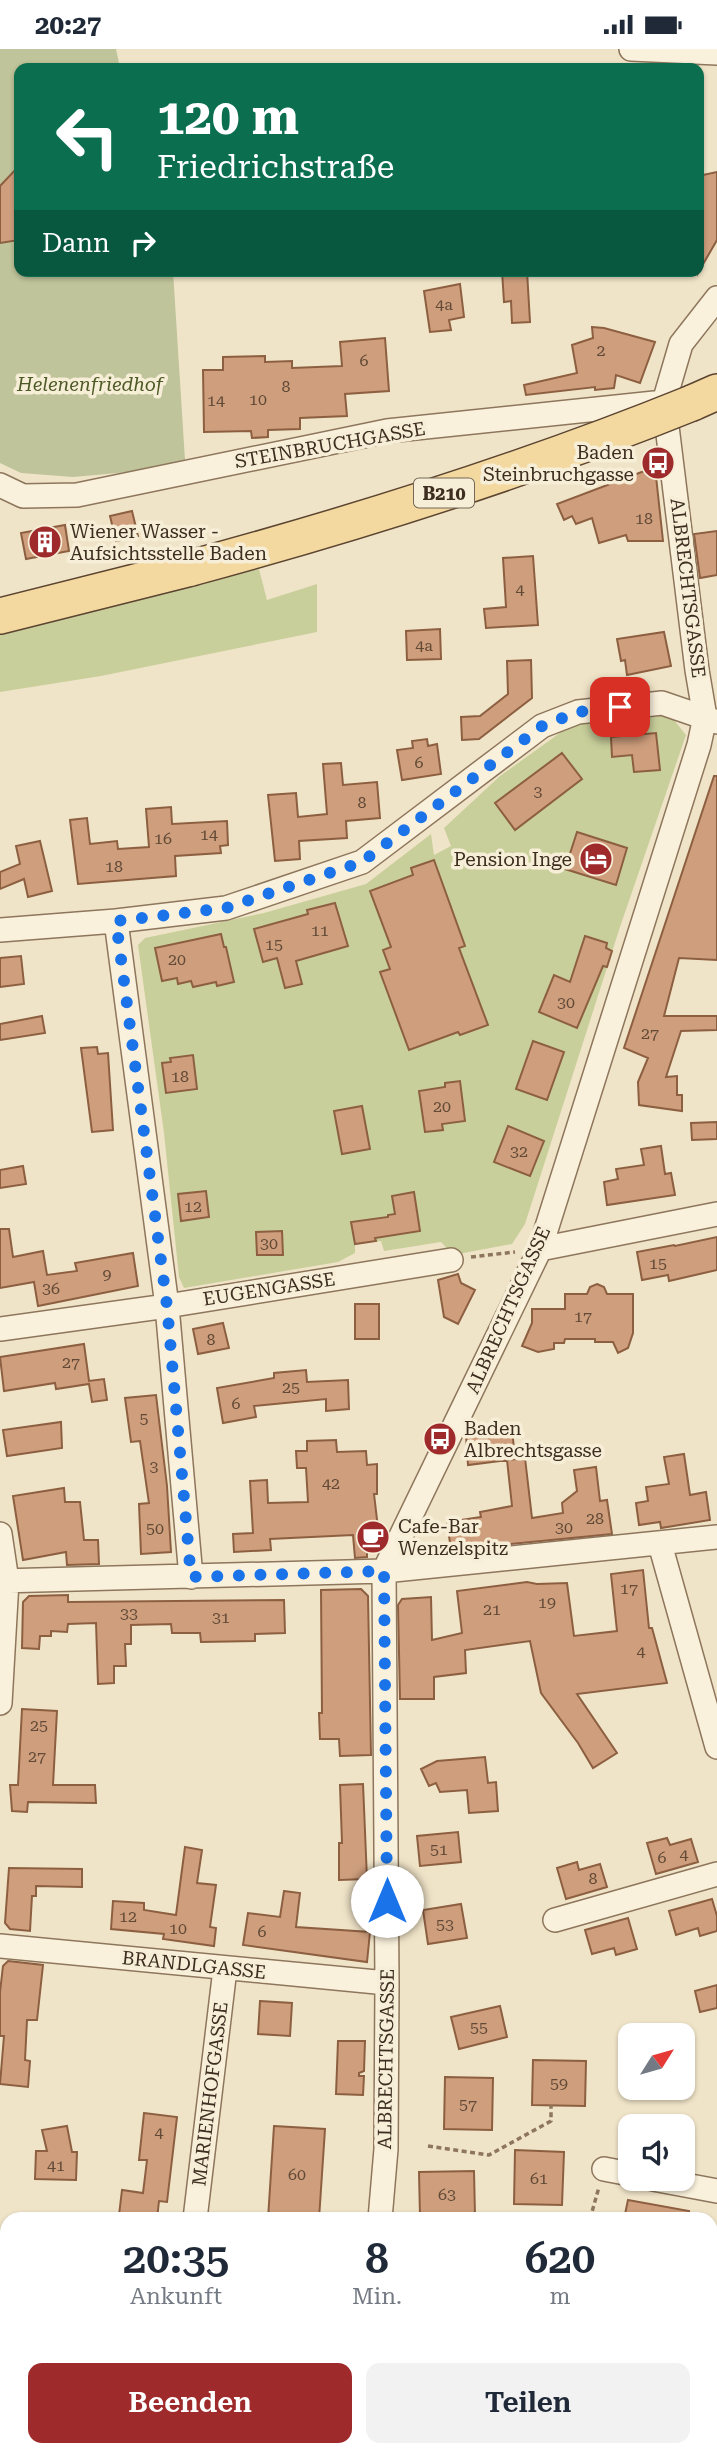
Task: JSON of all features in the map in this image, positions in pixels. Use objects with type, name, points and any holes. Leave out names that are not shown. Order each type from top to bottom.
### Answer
[{"type":"main road","name":"B210","points":[[0,616],[284,543],[479,482],[647,421],[717,392]]},
{"type":"street","points":[[631,49],[717,53]]},
{"type":"street","name":"ALBRECHTSGASSE","points":[[381,2212],[386,2149],[387,1983],[384,1571],[540,1249],[699,745],[711,719],[697,670],[664,402],[681,344],[717,298]]},
{"type":"street","name":"STEINBRUCHGASSE","points":[[0,485],[23,496],[77,495],[387,431],[664,402]]},
{"type":"street","points":[[0,930],[116,921],[226,908],[362,862],[542,726],[578,712],[662,703],[711,719]]},
{"type":"street","points":[[116,921],[167,1306],[191,1577]]},
{"type":"street","points":[[540,1249],[717,1213]]},
{"type":"street","name":"EUGENGASSE","points":[[0,1329],[167,1306],[451,1260]]},
{"type":"street","points":[[0,1534],[4,1581],[0,1703]]},
{"type":"street","points":[[4,1581],[384,1571],[717,1537]]},
{"type":"street","points":[[660,1544],[717,1748]]},
{"type":"street","points":[[555,1920],[717,1874]]},
{"type":"street","name":"BRANDLGASSE","points":[[0,1946],[387,1983]]},
{"type":"street","name":"MARIENHOFGASSE","points":[[196,2212],[225,1969]]},
{"type":"street","points":[[604,2169],[618,2172]]},
{"type":"street","points":[[695,2187],[717,2191]]},
{"type":"path","points":[[451,1260],[496,1254]]},
{"type":"path","points":[[428,2146],[489,2155],[551,2120],[551,2105]]},
{"type":"path","points":[[592,2212],[604,2169]]},
{"type":"green space","name":"Helenenfriedhof","points":[[0,49],[116,49],[119,63],[14,63],[14,277],[173,277],[185,460],[129,472],[73,477],[21,473],[0,463]]},
{"type":"green space","points":[[259,569],[267,600],[317,584],[317,632],[101,676],[0,692],[0,631]]},
{"type":"green space","points":[[670,715],[686,735],[620,927],[525,1224],[512,1244],[453,1255],[441,1242],[384,1251],[381,1241],[355,1244],[355,1253],[338,1262],[184,1288],[179,1277],[164,1133],[138,945],[145,938],[264,913],[366,884],[431,834],[434,855],[451,846],[444,828],[500,776],[571,725]]},
{"type":"building","points":[[14,171],[14,241],[0,243],[0,186]]},
{"type":"building","points":[[717,172],[717,240],[704,263],[704,175]]},
{"type":"building","points":[[502,277],[527,277],[530,322],[512,323],[511,301],[504,302]]},
{"type":"building","points":[[460,284],[464,317],[449,320],[451,330],[430,332],[424,291]]},
{"type":"building","points":[[592,327],[655,342],[640,383],[616,375],[614,388],[595,390],[595,387],[526,395],[524,385],[577,373],[572,345],[593,338]]},
{"type":"building","points":[[385,338],[389,391],[345,394],[347,416],[300,418],[300,429],[268,430],[268,437],[252,438],[251,431],[204,432],[203,370],[223,370],[223,357],[265,356],[265,362],[292,361],[292,368],[342,366],[340,342]]},
{"type":"building","points":[[655,467],[663,541],[628,541],[626,535],[599,543],[592,518],[576,524],[572,516],[564,520],[557,504]]},
{"type":"building","points":[[132,511],[138,536],[116,541],[110,516]]},
{"type":"building","name":"Wiener Wasser - Aufsichtsstelle Baden","points":[[65,525],[69,551],[26,559],[21,533]]},
{"type":"building","points":[[717,531],[717,575],[700,578],[694,534]]},
{"type":"building","points":[[533,556],[538,625],[486,628],[484,609],[506,607],[503,558]]},
{"type":"building","points":[[440,629],[441,659],[407,660],[406,631]]},
{"type":"building","points":[[664,632],[671,666],[627,675],[617,639]]},
{"type":"building","points":[[531,660],[532,698],[479,739],[462,740],[461,717],[480,716],[508,694],[507,661]]},
{"type":"building","points":[[656,733],[660,770],[634,772],[632,755],[612,757],[611,737]]},
{"type":"building","points":[[427,739],[428,746],[437,744],[441,774],[402,780],[397,750],[413,748],[412,741]]},
{"type":"building","points":[[562,753],[582,779],[515,830],[495,803]]},
{"type":"building","points":[[341,763],[343,785],[377,782],[380,818],[346,821],[347,838],[299,841],[300,859],[275,861],[268,795],[296,793],[298,817],[327,814],[323,764]]},
{"type":"building","points":[[714,776],[717,776],[717,960],[679,958],[664,1016],[717,1016],[717,1030],[681,1031],[666,1077],[677,1076],[677,1095],[682,1095],[682,1111],[639,1105],[638,1082],[648,1058],[624,1048]]},
{"type":"building","points":[[171,807],[172,824],[227,821],[228,845],[220,846],[221,853],[175,856],[176,876],[78,884],[70,820],[87,818],[90,844],[117,841],[118,849],[149,847],[146,809]]},
{"type":"building","name":"Pension Inge","points":[[577,832],[627,848],[616,885],[565,869]]},
{"type":"building","points":[[40,841],[52,891],[28,897],[24,879],[0,889],[0,872],[20,864],[16,846]]},
{"type":"building","points":[[434,860],[465,946],[459,948],[488,1025],[460,1035],[458,1032],[409,1050],[380,972],[390,969],[383,950],[391,947],[370,891],[413,875],[411,868]]},
{"type":"building","points":[[335,903],[348,946],[296,961],[302,984],[285,988],[277,958],[263,962],[254,929],[308,914],[307,910]]},
{"type":"building","points":[[221,934],[234,982],[217,986],[216,982],[193,987],[191,981],[178,984],[177,978],[162,981],[155,948]]},
{"type":"building","points":[[585,936],[607,943],[606,948],[612,951],[577,1028],[539,1012],[554,975],[570,982]]},
{"type":"building","points":[[21,956],[24,984],[0,987],[0,958]]},
{"type":"building","points":[[42,1016],[45,1033],[0,1040],[0,1024]]},
{"type":"building","points":[[533,1041],[564,1052],[547,1100],[516,1089]]},
{"type":"building","points":[[97,1047],[98,1054],[108,1053],[113,1130],[92,1132],[81,1048]]},
{"type":"building","points":[[193,1055],[197,1089],[166,1093],[162,1063],[171,1062],[170,1058]]},
{"type":"building","points":[[460,1081],[465,1121],[442,1124],[443,1130],[425,1132],[419,1091],[445,1087],[445,1083]]},
{"type":"building","points":[[362,1106],[370,1149],[342,1154],[334,1111]]},
{"type":"building","points":[[717,1122],[717,1139],[692,1140],[691,1123]]},
{"type":"building","points":[[508,1126],[544,1141],[530,1176],[494,1162]]},
{"type":"building","points":[[661,1146],[665,1174],[671,1173],[675,1195],[607,1205],[604,1182],[618,1179],[616,1169],[644,1165],[641,1149]]},
{"type":"building","points":[[23,1166],[26,1184],[0,1188],[0,1170]]},
{"type":"building","points":[[206,1191],[209,1217],[181,1221],[178,1194]]},
{"type":"building","points":[[414,1192],[420,1231],[355,1244],[351,1222],[395,1214],[392,1196]]},
{"type":"building","points":[[0,1229],[9,1229],[13,1257],[43,1251],[47,1275],[77,1271],[75,1263],[133,1253],[138,1286],[38,1306],[34,1282],[0,1288]]},
{"type":"building","points":[[282,1231],[283,1255],[257,1255],[256,1232]]},
{"type":"building","points":[[717,1237],[717,1270],[669,1281],[668,1275],[642,1280],[637,1252]]},
{"type":"building","points":[[458,1274],[461,1283],[475,1290],[458,1324],[444,1317],[438,1280]]},
{"type":"building","points":[[597,1284],[604,1287],[607,1294],[633,1294],[633,1333],[628,1348],[618,1353],[613,1342],[595,1342],[595,1339],[565,1339],[564,1343],[554,1343],[554,1349],[538,1352],[522,1346],[532,1323],[532,1309],[565,1309],[565,1294],[587,1294],[590,1287]]},
{"type":"building","points":[[355,1304],[379,1304],[379,1339],[355,1339]]},
{"type":"building","points":[[223,1323],[229,1348],[198,1354],[193,1329]]},
{"type":"building","points":[[84,1344],[89,1381],[104,1379],[107,1400],[92,1402],[89,1384],[56,1389],[55,1383],[4,1391],[0,1357]]},
{"type":"building","points":[[306,1370],[307,1382],[348,1380],[349,1409],[326,1411],[326,1399],[254,1406],[256,1417],[223,1423],[217,1388],[274,1378],[274,1373]]},
{"type":"building","points":[[156,1395],[167,1486],[171,1552],[141,1554],[139,1504],[149,1503],[140,1441],[131,1442],[125,1398]]},
{"type":"building","points":[[61,1422],[62,1448],[7,1456],[3,1430]]},
{"type":"building","points":[[512,1429],[515,1459],[468,1465],[466,1435]]},
{"type":"building","points":[[336,1440],[337,1452],[366,1451],[367,1465],[377,1464],[377,1494],[374,1494],[378,1528],[367,1529],[367,1557],[355,1558],[353,1535],[270,1539],[271,1550],[234,1552],[233,1534],[253,1533],[250,1481],[267,1480],[268,1503],[308,1502],[306,1468],[297,1468],[296,1451],[307,1451],[307,1441]]},
{"type":"building","points":[[684,1454],[690,1495],[706,1492],[710,1520],[661,1528],[660,1522],[639,1525],[636,1503],[648,1501],[646,1487],[669,1484],[664,1457]]},
{"type":"building","points":[[525,1458],[532,1518],[563,1513],[562,1503],[577,1491],[574,1470],[596,1467],[600,1501],[607,1500],[612,1534],[451,1550],[447,1522],[481,1517],[480,1512],[512,1506],[507,1460]]},
{"type":"building","points":[[64,1488],[65,1502],[80,1502],[84,1540],[98,1540],[99,1564],[67,1565],[66,1552],[23,1560],[13,1496]]},
{"type":"building","points":[[643,1570],[649,1628],[652,1628],[667,1683],[577,1694],[617,1753],[593,1768],[541,1693],[530,1641],[465,1650],[466,1673],[434,1677],[434,1699],[400,1699],[398,1605],[402,1599],[431,1597],[432,1640],[462,1633],[457,1591],[527,1582],[567,1583],[574,1636],[617,1631],[611,1574]]},
{"type":"building","points":[[361,1589],[368,1596],[371,1755],[340,1756],[339,1739],[320,1739],[321,1590]]},
{"type":"building","points":[[68,1595],[68,1602],[284,1600],[285,1633],[255,1634],[255,1641],[201,1642],[200,1633],[172,1633],[171,1624],[131,1625],[131,1644],[125,1644],[126,1666],[114,1666],[114,1683],[98,1684],[96,1623],[68,1624],[67,1632],[51,1631],[51,1636],[40,1636],[39,1649],[22,1648],[23,1602],[29,1596]]},
{"type":"building","points":[[22,1709],[57,1711],[53,1785],[95,1785],[96,1803],[28,1802],[27,1812],[12,1811],[10,1785],[18,1785]]},
{"type":"building","points":[[485,1757],[488,1783],[496,1782],[498,1811],[469,1813],[467,1790],[440,1792],[436,1783],[429,1786],[421,1769],[437,1761]]},
{"type":"building","points":[[363,1784],[367,1879],[339,1880],[339,1843],[342,1843],[340,1785]]},
{"type":"building","points":[[458,1832],[461,1862],[420,1866],[417,1836]]},
{"type":"building","points":[[667,1838],[670,1845],[691,1839],[698,1862],[656,1874],[647,1843]]},
{"type":"building","points":[[185,1847],[202,1850],[197,1883],[216,1885],[210,1927],[216,1928],[214,1946],[163,1939],[164,1934],[111,1929],[113,1901],[144,1903],[144,1910],[176,1915]]},
{"type":"building","points":[[577,1862],[579,1870],[600,1864],[607,1887],[566,1899],[557,1868]]},
{"type":"building","points":[[9,1868],[82,1869],[82,1887],[36,1886],[36,1896],[32,1896],[30,1931],[10,1929],[5,1923]]},
{"type":"building","points":[[284,1891],[300,1893],[296,1927],[370,1932],[367,1962],[243,1945],[248,1913],[280,1917]]},
{"type":"building","points":[[712,1899],[717,1916],[717,1931],[700,1936],[698,1928],[676,1935],[669,1911]]},
{"type":"building","points":[[461,1904],[467,1938],[428,1944],[423,1910]]},
{"type":"building","points":[[628,1918],[637,1949],[616,1955],[614,1948],[592,1954],[585,1930]]},
{"type":"building","points":[[8,1961],[43,1965],[37,2020],[27,2020],[25,2060],[30,2061],[28,2087],[0,2084],[4,2036],[0,2036],[0,1992],[3,1966]]},
{"type":"building","points":[[717,1985],[717,2008],[700,2012],[695,1991]]},
{"type":"building","points":[[260,2001],[292,2003],[290,2036],[258,2034]]},
{"type":"building","points":[[500,2006],[507,2037],[459,2049],[451,2017]]},
{"type":"building","points":[[338,2041],[365,2041],[364,2071],[359,2073],[359,2076],[364,2076],[363,2095],[336,2094]]},
{"type":"building","points":[[533,2060],[586,2061],[585,2106],[532,2105]]},
{"type":"building","points":[[445,2077],[493,2078],[492,2130],[444,2129]]},
{"type":"building","points":[[144,2113],[177,2117],[167,2202],[159,2201],[158,2212],[119,2212],[122,2190],[143,2193],[147,2160],[139,2160]]},
{"type":"building","points":[[67,2126],[72,2152],[77,2152],[76,2180],[35,2179],[36,2151],[47,2151],[42,2130]]},
{"type":"building","points":[[274,2126],[325,2129],[319,2212],[268,2212]]},
{"type":"building","points":[[515,2150],[564,2152],[562,2205],[514,2204]]},
{"type":"building","points":[[474,2171],[475,2212],[420,2212],[419,2172]]},
{"type":"building","points":[[628,2200],[689,2211],[689,2212],[625,2212]]},
{"type":"place","name":"Baden Steinbruchgasse","points":[[658,463]]},
{"type":"place","name":"Wiener Wasser - Aufsichtsstelle Baden","points":[[45,542]]},
{"type":"place","name":"Pension Inge","points":[[596,859]]},
{"type":"place","name":"Baden Albrechtsgasse","points":[[440,1439]]},
{"type":"place","name":"Cafe-Bar Wenzelspitz","points":[[373,1537]]},
{"type":"route","points":[[387,1901],[384,1571],[191,1577],[167,1306],[116,921],[226,908],[362,862],[542,726],[578,712],[620,707]]}]
